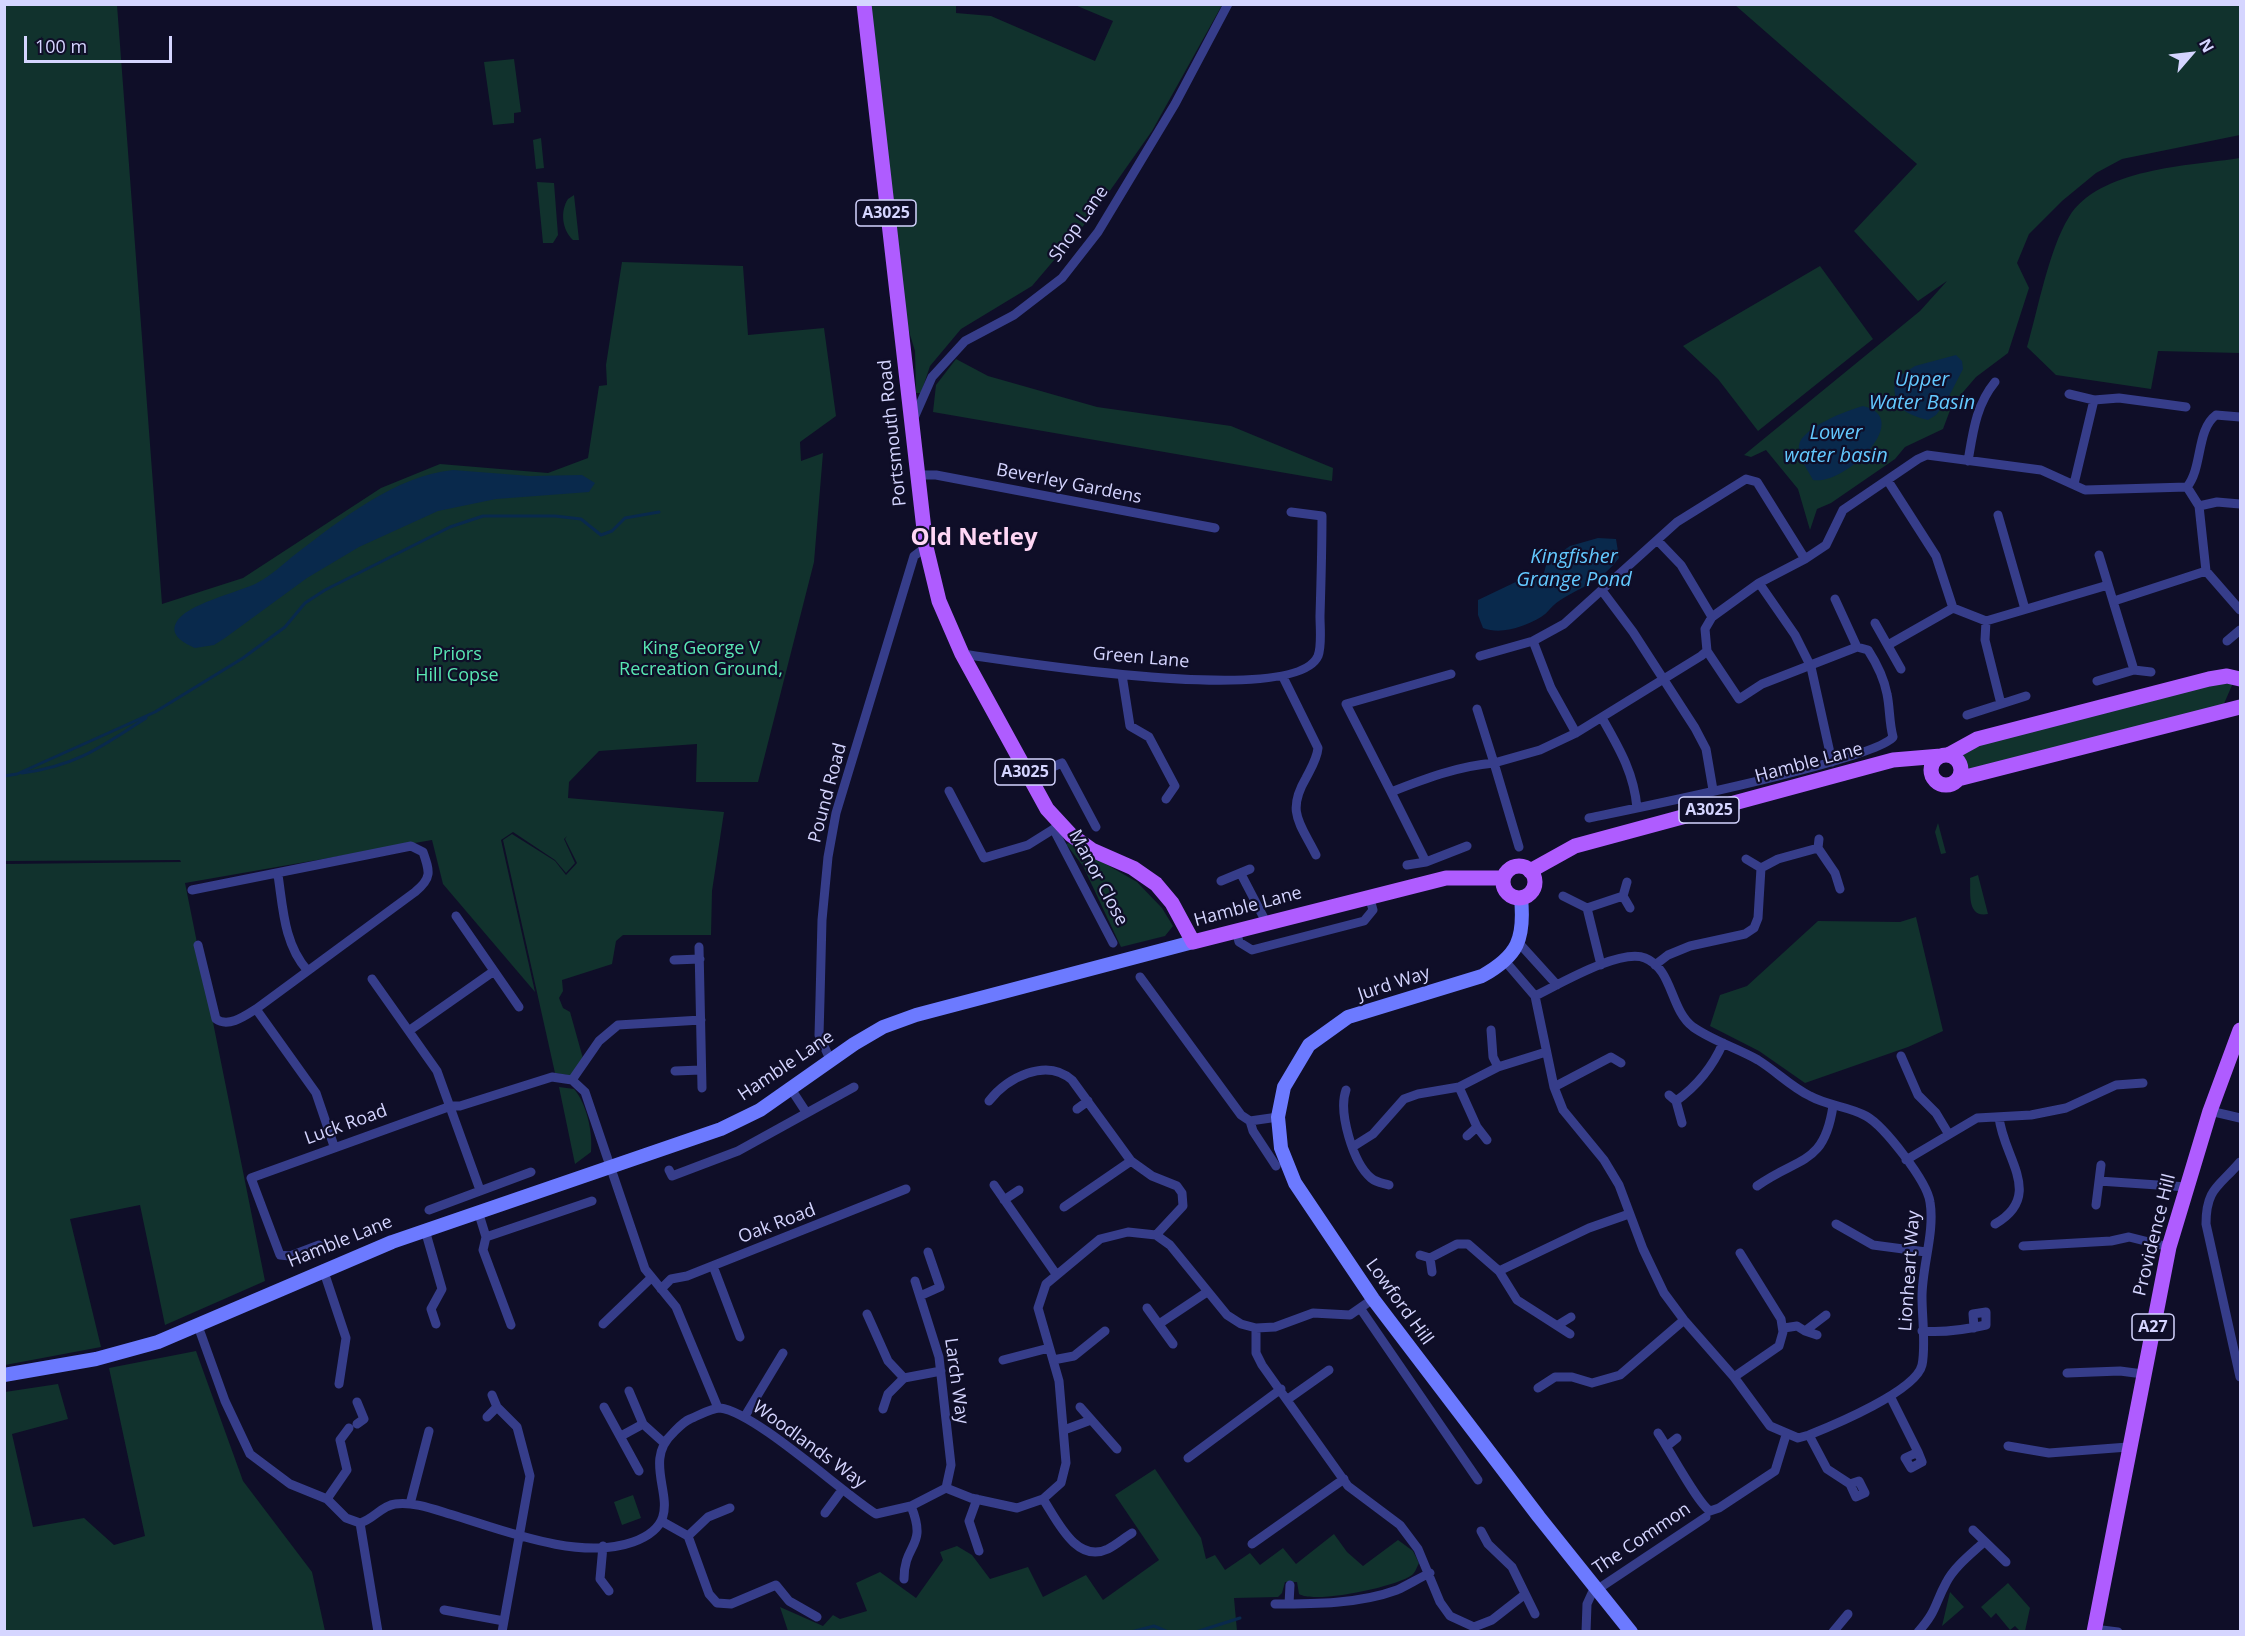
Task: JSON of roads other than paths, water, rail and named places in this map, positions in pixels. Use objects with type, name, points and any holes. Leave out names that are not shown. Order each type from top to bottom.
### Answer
[{"type":"main road","name":"Portsmouth Road","points":[[864,4],[913,420],[916,475],[926,547],[939,601],[962,654],[1057,827],[1092,850],[1133,868],[1156,884],[1172,903],[1192,942]]},
{"type":"main road","name":"Hamble Lane","points":[[1530,871],[1575,846],[1893,760],[1944,755],[1977,739],[2209,679],[2226,676],[2241,679]]},
{"type":"main road","points":[[1893,760],[1932,775],[1944,784],[1951,784],[1958,779],[2008,764],[2241,707]]},
{"type":"main road","points":[[1932,775],[1934,762],[1944,755],[1956,759],[1960,766],[1958,779]]},
{"type":"main road","points":[[1516,866],[1530,871],[1535,885],[1530,894],[1521,898],[1506,893],[1503,878],[1508,870],[1516,866]]},
{"type":"main road","name":"Hamble Lane","points":[[4,1375],[126,1351],[198,1326],[323,1269],[425,1230],[721,1129],[760,1110],[830,1059],[883,1027],[916,1015],[1130,961],[1266,922],[1446,878],[1503,878]]},
{"type":"main road","name":"Jurd Way","points":[[1278,1117],[1284,1087],[1308,1045],[1348,1017],[1482,976],[1505,961],[1522,932],[1521,898]]},
{"type":"main road","name":"Providence Hill","points":[[2094,1630],[2128,1447],[2169,1247],[2210,1111],[2241,1030]]},
{"type":"main road","name":"Lowford Hill","points":[[1278,1117],[1281,1148],[1295,1183],[1373,1299],[1597,1590]]},
{"type":"main road","points":[[1597,1590],[1631,1632]]},
{"type":"street","name":"Shop Lane","points":[[913,420],[932,377],[965,341],[1014,315],[1062,278],[1098,232],[1175,104],[1228,4]]},
{"type":"street","points":[[1968,461],[1976,416],[1984,395],[1995,382]]},
{"type":"street","points":[[2069,394],[2094,400],[2119,398],[2186,407]]},
{"type":"street","points":[[2074,484],[2094,400]]},
{"type":"street","points":[[1589,818],[1832,762],[1869,751],[1889,742],[1893,737],[1887,716],[1888,695],[1880,668],[1868,650],[1857,647],[1811,667],[1762,684],[1739,699],[1707,651],[1706,629],[1712,617],[1759,583],[1805,559],[1826,544],[1843,510],[1888,481],[1909,464],[1928,455],[2041,470],[2085,490],[2187,487],[2195,478],[2207,425],[2217,415],[2241,417]]},
{"type":"street","name":"Beverley Gardens","points":[[916,475],[936,476],[1215,528]]},
{"type":"street","points":[[1480,656],[1533,641],[1564,624],[1677,522],[1740,481],[1752,479],[1757,482],[1805,559]]},
{"type":"street","points":[[1888,481],[1936,556],[1953,608]]},
{"type":"street","points":[[2187,487],[2199,506],[2206,571],[2241,610]]},
{"type":"street","points":[[2199,506],[2217,502],[2241,504]]},
{"type":"street","name":"Green Lane","points":[[962,654],[1154,679],[1283,677],[1315,661],[1318,655],[1320,633],[1322,516],[1291,512]]},
{"type":"street","points":[[1998,515],[2025,609]]},
{"type":"street","points":[[1658,541],[1681,565],[1712,617]]},
{"type":"street","name":"Pound Road","points":[[830,1059],[819,1035],[822,920],[836,813],[914,556],[926,547]]},
{"type":"street","points":[[2099,555],[2134,670]]},
{"type":"street","points":[[2114,601],[2206,571]]},
{"type":"street","points":[[1759,583],[1795,635],[1811,667],[1832,762]]},
{"type":"street","points":[[1953,608],[1986,621],[2108,585]]},
{"type":"street","points":[[1602,592],[1633,632],[1695,728],[1707,757],[1713,790]]},
{"type":"street","points":[[1835,598],[1857,647]]},
{"type":"street","points":[[1888,645],[1953,608]]},
{"type":"street","points":[[1986,621],[1985,640],[2001,704]]},
{"type":"street","points":[[1875,623],[1901,669]]},
{"type":"street","points":[[2227,641],[2241,630]]},
{"type":"street","points":[[1533,641],[1551,688],[1576,733]]},
{"type":"street","points":[[1391,792],[1410,784],[1476,765],[1494,763],[1540,750],[1602,718],[1664,681],[1707,651]]},
{"type":"street","points":[[2097,681],[2134,670],[2151,672]]},
{"type":"street","points":[[1426,862],[1346,704],[1450,674]]},
{"type":"street","points":[[1122,675],[1130,726],[1149,737],[1175,786],[1171,795],[1166,799]]},
{"type":"street","points":[[1283,677],[1318,748],[1317,757],[1297,794],[1294,805],[1316,855]]},
{"type":"street","points":[[1967,715],[2026,696]]},
{"type":"street","points":[[1477,709],[1519,847]]},
{"type":"street","points":[[1602,718],[1628,765],[1635,787],[1637,808]]},
{"type":"street","points":[[1028,777],[1062,763],[1096,827]]},
{"type":"street","points":[[941,801],[950,794],[984,858],[1028,845],[1057,827]]},
{"type":"street","name":"Manor Close","points":[[1057,827],[1113,943]]},
{"type":"street","points":[[1761,868],[1778,859],[1819,844],[1835,873],[1840,889]]},
{"type":"street","points":[[192,890],[278,875],[411,846],[421,849],[428,877],[423,885],[256,1009],[235,1020],[224,1022],[216,1019],[198,945]]},
{"type":"street","points":[[1407,865],[1426,862],[1467,846]]},
{"type":"street","points":[[1746,859],[1761,868]]},
{"type":"street","points":[[1535,996],[1601,965],[1625,958],[1644,957],[1655,965],[1668,955],[1690,946],[1745,934],[1754,928],[1758,918],[1761,868]]},
{"type":"street","points":[[1221,881],[1246,871],[1266,922]]},
{"type":"street","points":[[278,875],[291,944],[296,957],[307,970]]},
{"type":"street","points":[[1627,882],[1623,896],[1630,908]]},
{"type":"street","points":[[1236,930],[1239,942],[1252,950],[1364,921],[1373,910],[1369,896]]},
{"type":"street","points":[[1563,896],[1587,908],[1623,896]]},
{"type":"street","points":[[1587,908],[1601,965]]},
{"type":"street","points":[[456,916],[519,1007]]},
{"type":"street","points":[[1518,942],[1557,985]]},
{"type":"street","points":[[699,947],[702,1088]]},
{"type":"street","points":[[674,960],[700,959]]},
{"type":"street","points":[[1505,961],[1535,996],[1554,1087],[1563,1110],[1604,1160],[1618,1185],[1664,1293],[1684,1320],[1734,1377],[1770,1426],[1786,1435],[1775,1471],[1719,1508],[1710,1511],[1702,1506],[1658,1433]]},
{"type":"street","name":"Lionheart Way","points":[[1655,965],[1664,977],[1684,1019],[1723,1043],[1758,1060],[1800,1090],[1833,1106],[1852,1110],[1872,1119],[1886,1132],[1906,1160],[1930,1201],[1922,1365],[1916,1377],[1905,1389],[1809,1436],[1798,1438],[1786,1435]]},
{"type":"street","points":[[410,1030],[494,971]]},
{"type":"street","points":[[372,979],[437,1071],[480,1190]]},
{"type":"street","points":[[1145,980],[1220,1088],[1250,1121],[1253,1131],[1275,1166]]},
{"type":"street","points":[[256,1009],[314,1089],[334,1146]]},
{"type":"street","points":[[360,1523],[386,1507],[398,1503],[410,1504],[518,1535],[577,1549],[630,1543],[649,1536],[663,1522],[667,1507],[658,1472],[663,1442],[686,1421],[718,1408],[676,1306],[645,1269],[585,1092],[572,1080],[599,1041],[618,1025],[701,1020]]},
{"type":"street","points":[[1491,1030],[1486,1042],[1498,1067]]},
{"type":"street","points":[[1682,1123],[1672,1098],[1698,1083],[1717,1058],[1723,1043]]},
{"type":"street","points":[[1353,1146],[1373,1134],[1404,1099],[1459,1087],[1498,1067],[1546,1052]]},
{"type":"street","points":[[1554,1087],[1611,1052],[1621,1063]]},
{"type":"street","points":[[1901,1056],[1918,1095],[1936,1113],[1948,1133]]},
{"type":"street","points":[[675,1071],[701,1070]]},
{"type":"street","points":[[989,1101],[1004,1084],[1024,1074],[1056,1070],[1072,1080],[1131,1161],[1152,1176],[1177,1186],[1182,1193],[1183,1206],[1156,1235]]},
{"type":"street","name":"Luck Road","points":[[319,1245],[290,1256],[279,1255],[251,1178],[334,1146],[451,1106],[460,1106],[552,1077],[572,1080]]},
{"type":"street","points":[[1906,1160],[1948,1133],[1977,1118],[2031,1115],[2066,1108],[2116,1085],[2144,1083]]},
{"type":"street","points":[[669,1170],[672,1176],[738,1151],[854,1087]]},
{"type":"street","points":[[1459,1087],[1477,1127],[1487,1140]]},
{"type":"street","points":[[791,1089],[806,1112]]},
{"type":"street","points":[[1346,1090],[1343,1112],[1353,1146],[1363,1168],[1376,1186],[1389,1185]]},
{"type":"street","points":[[1077,1109],[1088,1101]]},
{"type":"street","points":[[1757,1186],[1802,1161],[1822,1144],[1828,1135],[1833,1106]]},
{"type":"street","points":[[2210,1111],[2241,1119]]},
{"type":"street","points":[[1250,1121],[1278,1117]]},
{"type":"street","points":[[1995,1224],[2011,1219],[2018,1203],[2020,1190],[2015,1167],[2003,1139],[1999,1117]]},
{"type":"street","points":[[1467,1136],[1477,1127]]},
{"type":"street","points":[[1064,1207],[1131,1161]]},
{"type":"street","points":[[2241,1162],[2211,1193],[2206,1204],[2206,1224],[2241,1377]]},
{"type":"street","points":[[2096,1205],[2101,1165]]},
{"type":"street","points":[[429,1210],[531,1172]]},
{"type":"street","points":[[1779,1172],[1785,1181]]},
{"type":"street","points":[[2099,1181],[2187,1187]]},
{"type":"street","points":[[994,1185],[1056,1274]]},
{"type":"street","name":"Oak Road","points":[[661,1289],[671,1279],[713,1266],[906,1189]]},
{"type":"street","points":[[1004,1200],[1019,1190]]},
{"type":"street","points":[[568,1197],[572,1208]]},
{"type":"street","points":[[486,1237],[592,1201]]},
{"type":"street","points":[[478,1211],[486,1237],[483,1250],[511,1325]]},
{"type":"street","points":[[1499,1271],[1589,1228],[1629,1214]]},
{"type":"street","points":[[1836,1224],[1873,1245],[1926,1252]]},
{"type":"street","points":[[425,1230],[442,1289],[431,1309],[436,1324]]},
{"type":"street","points":[[946,1488],[977,1499],[1017,1508],[1043,1499],[1061,1482],[1066,1464],[1059,1381],[1038,1308],[1046,1284],[1056,1274],[1089,1247],[1113,1234],[1143,1232],[1156,1235],[1170,1245],[1227,1315],[1241,1324],[1256,1328],[1275,1327],[1313,1313],[1350,1315],[1373,1299]]},
{"type":"street","points":[[2023,1246],[2111,1241],[2129,1237],[2169,1247]]},
{"type":"street","points":[[1420,1255],[1430,1258],[1457,1244],[1468,1244],[1499,1271],[1517,1300],[1529,1310],[1570,1334]]},
{"type":"street","points":[[920,1296],[940,1287],[928,1252]]},
{"type":"street","points":[[1734,1377],[1779,1346],[1784,1328],[1753,1263],[1740,1253]]},
{"type":"street","points":[[1430,1258],[1432,1272]]},
{"type":"street","points":[[713,1266],[740,1336]]},
{"type":"street","points":[[323,1269],[346,1338],[339,1384]]},
{"type":"street","points":[[603,1324],[651,1278]]},
{"type":"street","name":"Larch Way","points":[[915,1281],[941,1371],[951,1465],[946,1488]]},
{"type":"street","points":[[1159,1324],[1207,1292]]},
{"type":"street","points":[[1148,1308],[1173,1344]]},
{"type":"street","points":[[1360,1308],[1478,1480]]},
{"type":"street","points":[[867,1314],[888,1361],[904,1378]]},
{"type":"street","points":[[1805,1331],[1826,1315]]},
{"type":"street","points":[[1558,1325],[1570,1317]]},
{"type":"street","points":[[1538,1388],[1555,1377],[1572,1377],[1592,1383],[1620,1375],[1684,1320]]},
{"type":"street","points":[[198,1326],[225,1401],[250,1454],[290,1484],[327,1499],[346,1518],[360,1523]]},
{"type":"street","points":[[1784,1328],[1797,1326],[1817,1335]]},
{"type":"street","points":[[1256,1328],[1256,1353],[1344,1479],[1369,1503],[1400,1526],[1418,1549],[1430,1573],[1440,1602],[1450,1616],[1474,1627],[1492,1620],[1524,1595]]},
{"type":"street","points":[[1922,1331],[1946,1333],[1974,1328]]},
{"type":"street","points":[[1053,1360],[1074,1356],[1105,1331]]},
{"type":"street","points":[[1003,1360],[1049,1348]]},
{"type":"street","points":[[745,1416],[783,1353]]},
{"type":"street","points":[[1288,1399],[1329,1370]]},
{"type":"street","points":[[883,1409],[888,1394],[904,1378],[941,1371]]},
{"type":"street","points":[[2067,1373],[2120,1371],[2143,1374]]},
{"type":"street","points":[[1188,1458],[1281,1389]]},
{"type":"street","points":[[629,1390],[643,1424],[663,1442]]},
{"type":"street","points":[[492,1395],[497,1407],[517,1427],[529,1467],[530,1483],[518,1535],[502,1632]]},
{"type":"street","points":[[1890,1396],[1918,1452]]},
{"type":"street","points":[[327,1499],[347,1470],[340,1440],[353,1426],[364,1419],[357,1402]]},
{"type":"street","points":[[487,1417],[497,1407]]},
{"type":"street","points":[[604,1407],[639,1471]]},
{"type":"street","points":[[1080,1407],[1117,1449]]},
{"type":"street","name":"Woodlands Way","points":[[718,1408],[745,1416],[876,1514],[912,1506],[946,1488]]},
{"type":"street","points":[[1064,1430],[1090,1420]]},
{"type":"street","points":[[621,1436],[643,1424]]},
{"type":"street","points":[[410,1504],[429,1431]]},
{"type":"street","points":[[1809,1436],[1827,1469],[1850,1484]]},
{"type":"street","points":[[1667,1446],[1677,1438]]},
{"type":"street","points":[[2008,1446],[2049,1453],[2128,1447]]},
{"type":"street","points":[[1252,1544],[1285,1523],[1344,1479]]},
{"type":"street","points":[[825,1513],[842,1490]]},
{"type":"street","points":[[977,1499],[969,1521],[979,1551]]},
{"type":"street","points":[[1043,1499],[1073,1543],[1089,1552],[1108,1549],[1131,1533]]},
{"type":"street","points":[[904,1579],[904,1565],[919,1537],[919,1525],[912,1506]]},
{"type":"street","points":[[688,1536],[708,1517],[730,1508]]},
{"type":"street","points":[[1278,1513],[1285,1523]]},
{"type":"street","name":"The Common","points":[[1597,1590],[1706,1517]]},
{"type":"street","points":[[663,1522],[688,1536],[709,1594],[717,1603],[731,1604],[776,1584],[789,1601],[817,1617]]},
{"type":"street","points":[[360,1523],[378,1632]]},
{"type":"street","points":[[1972,1530],[2006,1562]]},
{"type":"street","points":[[1481,1531],[1488,1544],[1512,1567],[1535,1614]]},
{"type":"street","points":[[1918,1632],[1935,1613],[1946,1584],[1953,1573],[1984,1542]]},
{"type":"street","points":[[603,1546],[600,1579],[609,1591]]},
{"type":"street","points":[[1275,1604],[1323,1603],[1375,1595],[1396,1590],[1430,1573]]},
{"type":"street","points":[[1289,1604],[1290,1585]]},
{"type":"street","points":[[1586,1632],[1587,1604],[1597,1590]]},
{"type":"street","points":[[444,1610],[504,1621]]},
{"type":"street","points":[[1833,1632],[1848,1614]]},
{"type":"street","points":[[1926,1622],[1934,1632]]},
{"type":"street","points":[[2094,1630],[2118,1632]]},
{"type":"water","name":"Upper Water Basin","points":[[1956,355],[1962,361],[1963,369],[1946,402],[1936,415],[1928,420],[1905,411],[1895,396],[1895,379],[1915,366]]},
{"type":"water","name":"Lower water basin","points":[[1863,406],[1877,413],[1882,423],[1870,450],[1842,473],[1826,479],[1813,480],[1800,454],[1799,445],[1802,439],[1816,426]]},
{"type":"water","points":[[453,470],[530,476],[582,475],[595,483],[589,492],[496,499],[438,511],[359,547],[307,578],[214,645],[195,648],[177,636],[174,628],[181,616],[200,605],[262,580],[370,501],[411,480]]},
{"type":"water","name":"Kingfisher Grange Pond","points":[[1598,538],[1616,539],[1619,558],[1605,573],[1527,624],[1497,631],[1483,628],[1478,615],[1478,600],[1522,579],[1543,576],[1547,562],[1570,546]]},
{"type":"waterway","points":[[4,776],[17,774],[155,712],[243,658],[285,627],[305,603],[325,590],[450,527],[483,516],[555,516],[581,519],[601,535],[612,531],[625,518],[659,512]]},
{"type":"waterway","points":[[22,773],[58,766],[87,754],[146,718]]},
{"type":"waterway","points":[[1196,1632],[1240,1618]]},
{"type":"waterway","points":[[1131,1632],[1154,1626],[1168,1632]]},
{"type":"district","name":"Old Netley","points":[[974,538]]},
{"type":"park label","name":"King George V Recreation Ground,","points":[[701,659]]},
{"type":"park label","name":"Priors Hill Copse","points":[[457,665]]}]
